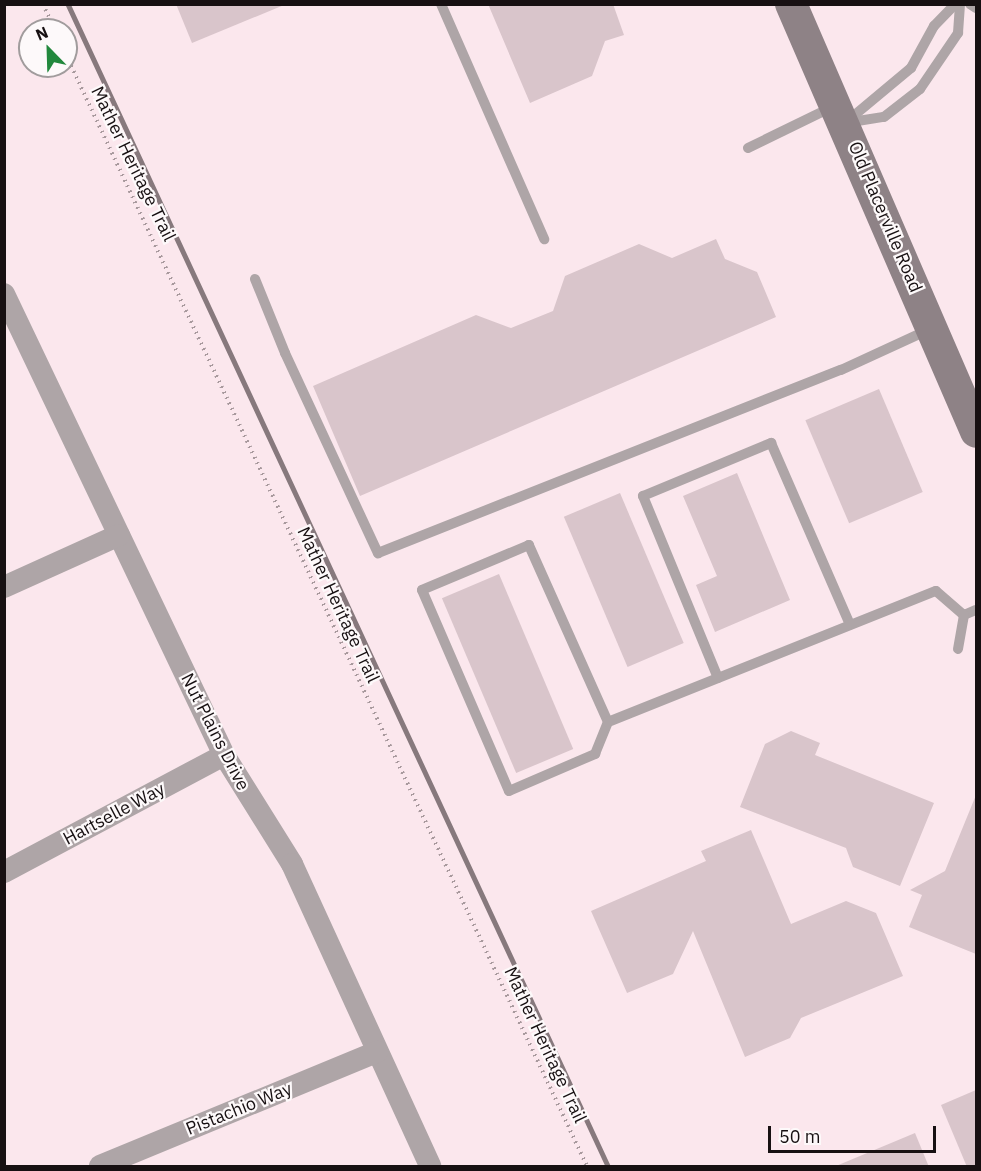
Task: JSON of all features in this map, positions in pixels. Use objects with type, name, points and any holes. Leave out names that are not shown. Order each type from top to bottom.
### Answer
[{"type":"street","name":"Old Placerville Road","points":[[790,4],[840,114],[976,432]]},
{"type":"street","name":"Nut Plains Drive","points":[[4,294],[224,755],[292,864],[430,1167]]},
{"type":"street","points":[[4,587],[119,535]]},
{"type":"street","name":"Hartselle Way","points":[[4,872],[224,755]]},
{"type":"street","name":"Pistachio Way","points":[[108,1165],[378,1052]]},
{"type":"lane","points":[[441,4],[544,239]]},
{"type":"lane","points":[[748,148],[840,114],[911,68],[934,26],[958,4]]},
{"type":"lane","points":[[840,114],[884,117],[920,89],[958,33],[958,4]]},
{"type":"lane","points":[[970,4],[976,8]]},
{"type":"lane","points":[[255,279],[285,353],[378,553],[841,370],[932,328]]},
{"type":"lane","points":[[718,678],[643,496],[771,443],[850,625]]},
{"type":"lane","points":[[608,722],[529,545],[422,590],[509,791],[595,754],[608,722],[936,591],[964,615]]},
{"type":"lane","points":[[964,615],[976,610]]},
{"type":"lane","points":[[958,649],[964,615]]},
{"type":"path","points":[[43,4],[49,18]]},
{"type":"path","name":"Mather Heritage Trail","points":[[77,78],[587,1167]]},
{"type":"building","points":[[176,4],[284,4],[284,5],[192,43]]},
{"type":"building","points":[[488,4],[613,4],[624,35],[605,41],[592,76],[530,103]]},
{"type":"building","points":[[716,239],[725,259],[757,272],[776,317],[360,496],[313,386],[476,315],[511,328],[553,311],[565,276],[639,244],[672,258]]},
{"type":"building","points":[[879,389],[923,492],[849,523],[805,420]]},
{"type":"building","points":[[737,473],[790,600],[715,632],[696,585],[717,576],[683,496]]},
{"type":"building","points":[[620,493],[684,643],[628,667],[564,517]]},
{"type":"building","points":[[499,574],[573,749],[516,773],[442,598]]},
{"type":"building","points":[[791,731],[820,743],[815,755],[934,803],[900,886],[853,867],[846,848],[740,807],[765,744]]},
{"type":"building","points":[[976,795],[976,954],[909,927],[922,895],[910,890],[945,871]]},
{"type":"building","points":[[751,830],[791,924],[846,901],[876,913],[903,976],[801,1018],[790,1038],[745,1057],[693,931],[673,974],[627,993],[591,911],[706,861],[701,851]]},
{"type":"building","points":[[976,1090],[976,1167],[967,1167],[941,1105]]},
{"type":"building","points":[[915,1133],[929,1167],[836,1167],[836,1166]]},
{"type":"railway","points":[[68,4],[608,1166]]}]
